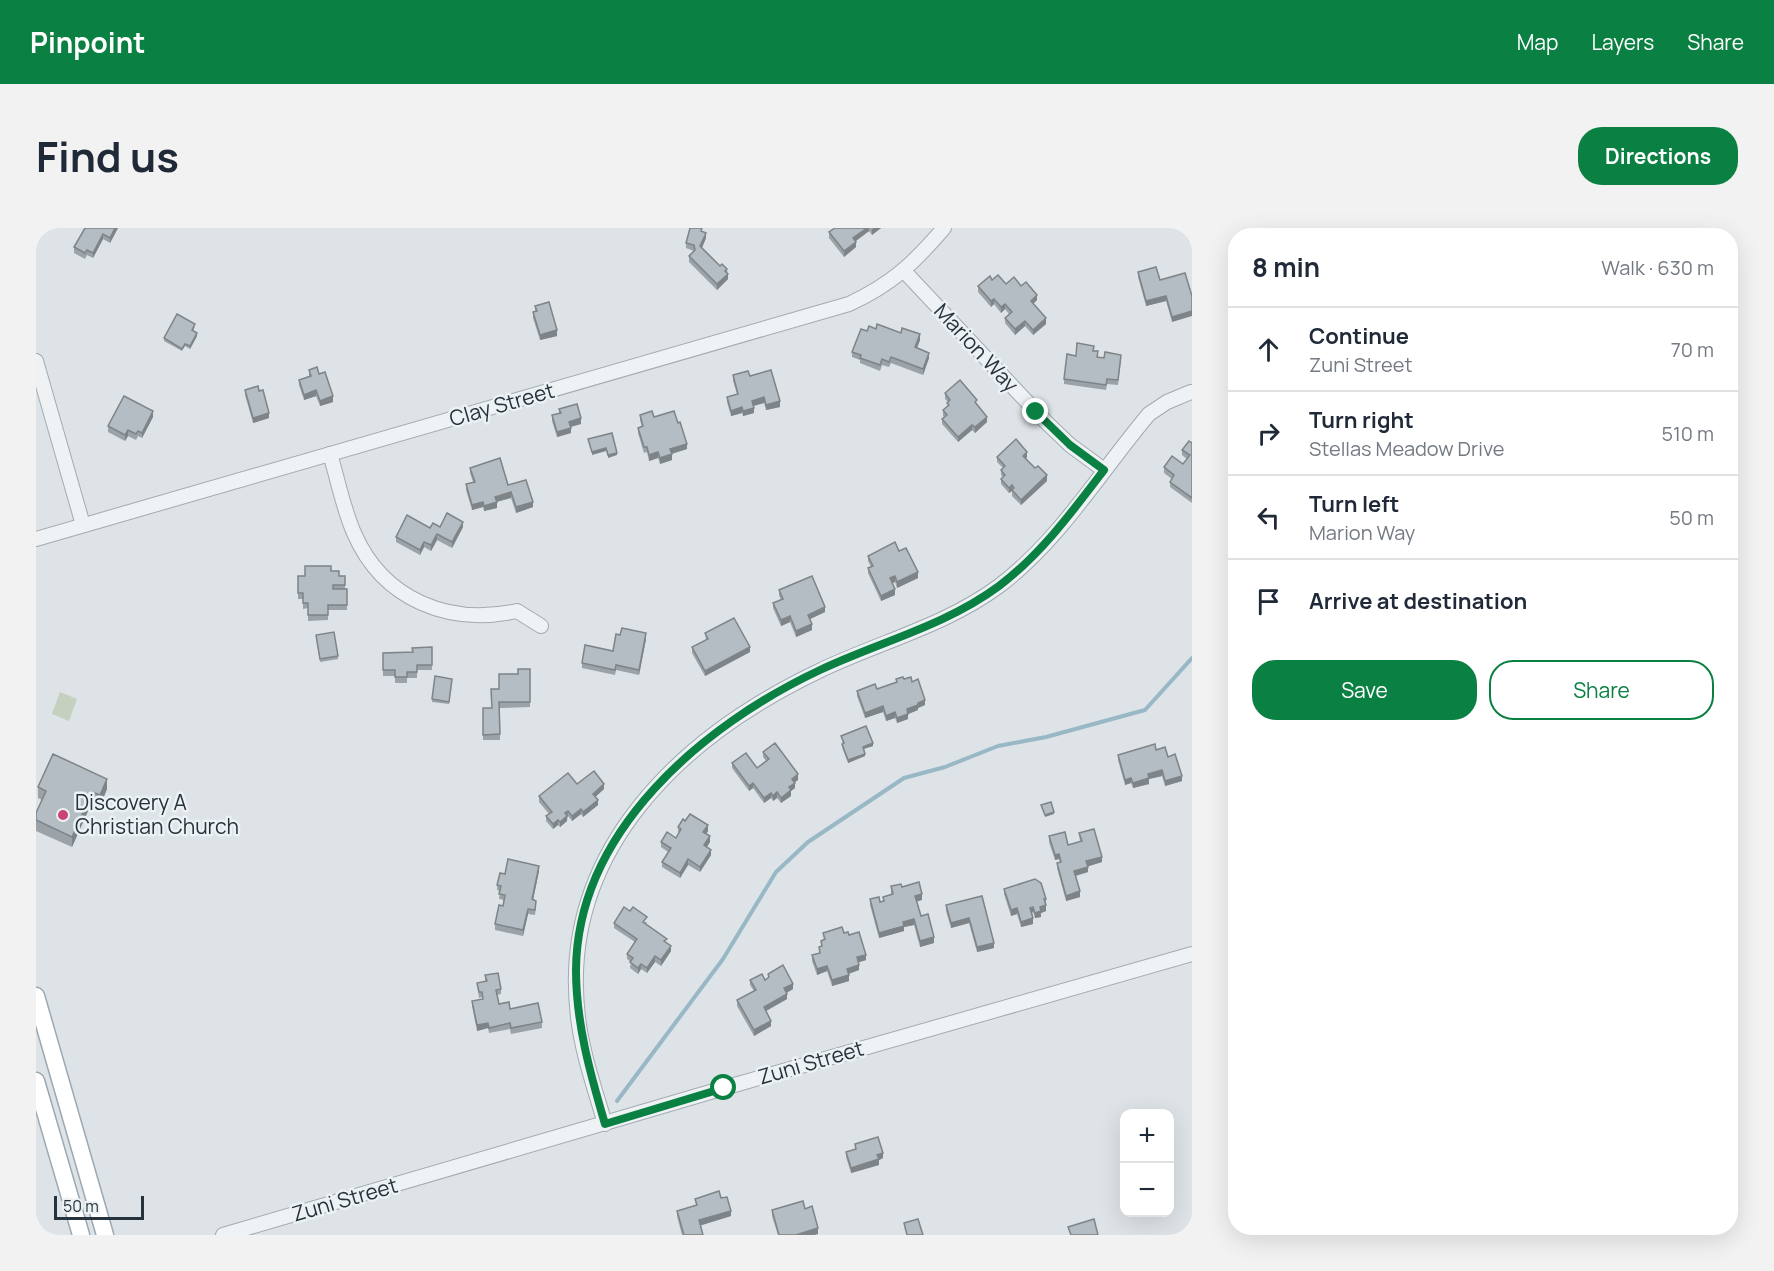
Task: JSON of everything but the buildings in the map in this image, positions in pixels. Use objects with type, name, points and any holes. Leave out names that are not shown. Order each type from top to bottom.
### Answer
[{"type":"main road","points":[[36,996],[105,1235]]},
{"type":"main road","points":[[36,1081],[81,1235]]},
{"type":"street","name":"Clay Street","points":[[36,539],[849,304],[869,295],[904,271],[944,228]]},
{"type":"street","name":"Marion Way","points":[[904,271],[1046,422],[1070,445],[1104,470]]},
{"type":"street","points":[[36,361],[83,525]]},
{"type":"street","points":[[605,1124],[586,1057],[578,1017],[576,969],[581,928],[592,887],[606,856],[632,816],[655,788],[699,747],[737,717],[762,701],[820,670],[917,631],[968,606],[999,586],[1037,553],[1066,520],[1149,414],[1167,402],[1191,392]]},
{"type":"street","points":[[330,454],[354,534],[370,562],[393,586],[436,609],[468,616],[517,611],[541,626]]},
{"type":"street","name":"Zuni Street","points":[[223,1235],[1192,954]]},
{"type":"green space","points":[[60,692],[77,699],[69,721],[52,714]]},
{"type":"waterway","points":[[617,1101],[723,959],[776,872],[808,842],[904,778],[945,767],[998,746],[1046,737],[1145,710],[1192,658]]},
{"type":"place","name":"Discovery A Christian Church","points":[[63,815]]},
{"type":"route","points":[[724,1088],[605,1124],[586,1057],[578,1017],[576,969],[581,928],[592,887],[606,856],[621,831],[655,788],[715,733],[737,717],[786,687],[820,670],[917,631],[968,606],[999,586],[1037,553],[1066,520],[1104,470],[1070,445],[1036,412]]}]
